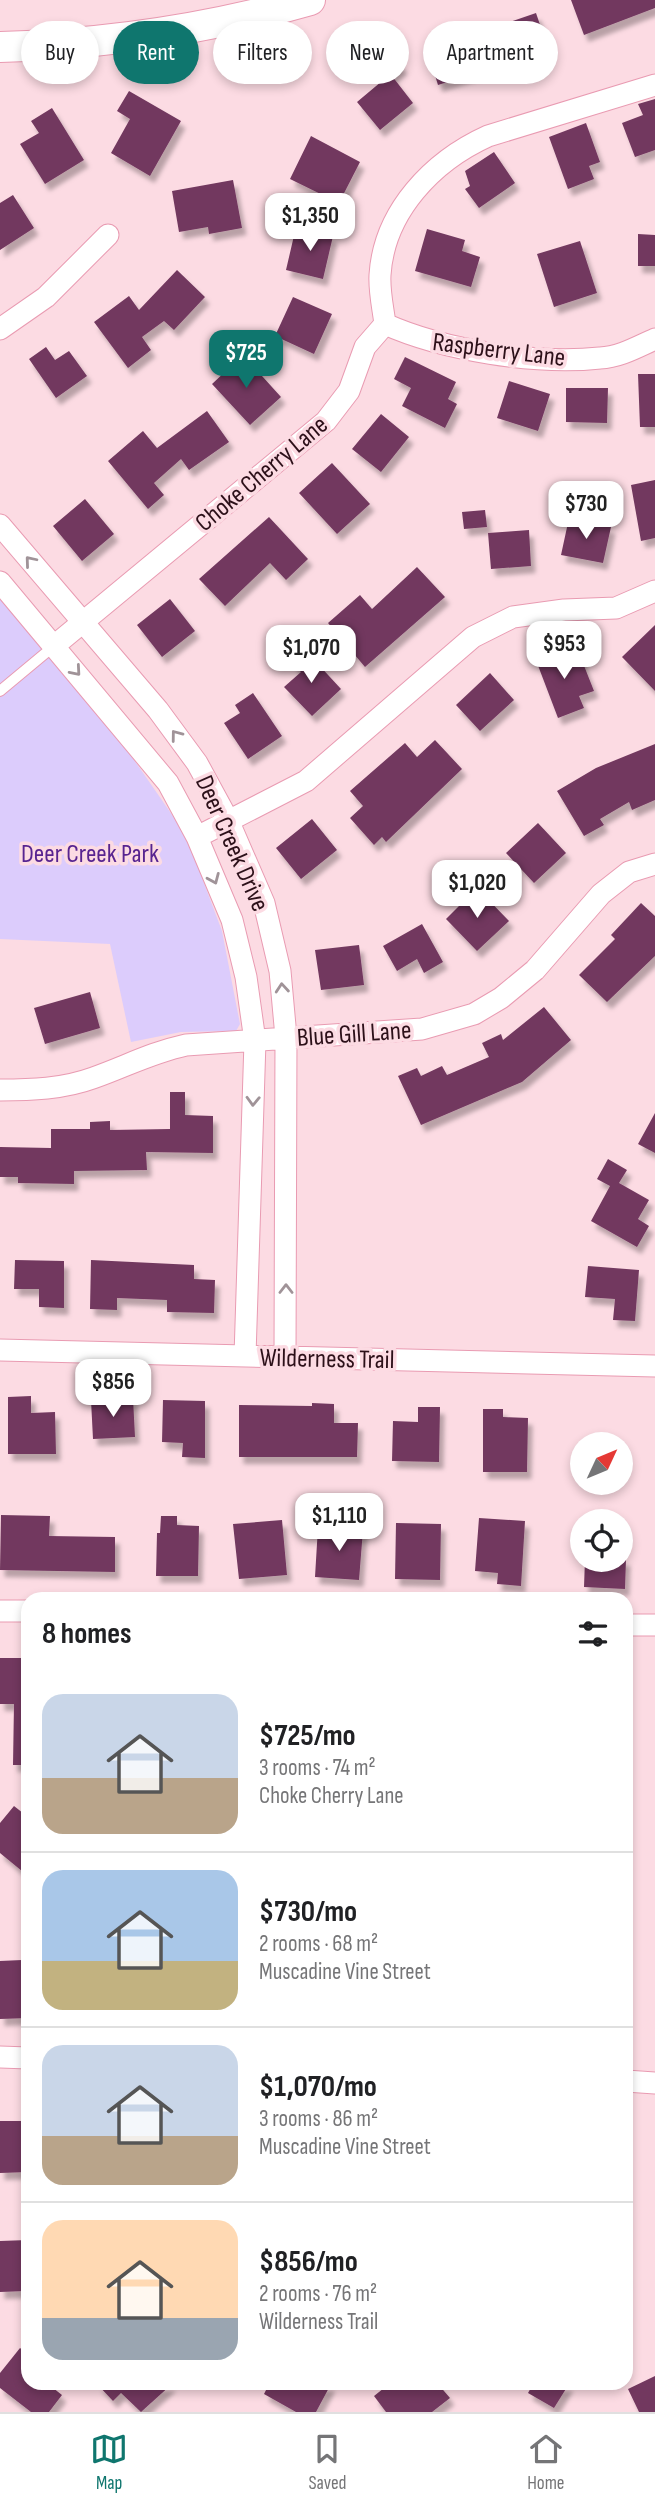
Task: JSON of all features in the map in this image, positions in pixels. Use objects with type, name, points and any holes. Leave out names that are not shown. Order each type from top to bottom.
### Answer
[{"type":"main road","points":[[0,47],[147,36],[253,16],[310,0]]},
{"type":"street","points":[[385,324],[380,275],[391,233],[398,214],[414,190],[441,165],[467,146],[488,136],[655,85]]},
{"type":"street","points":[[0,329],[46,297],[108,235]]},
{"type":"street","name":"Raspberry Lane","points":[[385,324],[415,338],[441,344],[543,359],[601,358],[623,354],[655,339]]},
{"type":"street","name":"Choke Cherry Lane","points":[[54,646],[327,421],[349,391],[365,347],[385,324]]},
{"type":"street","name":"Deer Creek Drive","points":[[0,525],[158,710],[189,752],[228,820],[264,903],[280,971],[286,1037],[285,1357]]},
{"type":"street","name":"Deer Creek Drive","points":[[0,582],[168,783],[197,837],[232,920],[246,977],[255,1041],[245,1356]]},
{"type":"street","points":[[197,837],[306,781],[473,637],[513,617],[564,610],[615,608],[655,591]]},
{"type":"street","name":"Blue Gill Lane","points":[[0,1090],[42,1090],[92,1079],[151,1052],[186,1045],[422,1029],[474,1014],[501,998],[535,970],[601,894],[629,872],[655,864]]},
{"type":"street","name":"Wilderness Trail","points":[[0,1350],[655,1366]]},
{"type":"street","points":[[0,1611],[21,1611]]},
{"type":"street","points":[[633,1625],[655,1625]]},
{"type":"street","points":[[0,2057],[21,2058]]},
{"type":"street","points":[[633,2081],[655,2083]]},
{"type":"lane","points":[[0,691],[54,646]]},
{"type":"green space","name":"Deer Creek Park","points":[[0,597],[121,741],[186,835],[222,931],[240,1024],[236,1031],[181,1032],[131,1042],[110,944],[0,939]]},
{"type":"building","points":[[571,0],[655,0],[655,8],[584,35]]},
{"type":"building","points":[[536,13],[539,21],[513,21]]},
{"type":"building","points":[[378,84],[398,84],[413,103],[380,130],[357,102]]},
{"type":"building","points":[[129,91],[181,121],[150,176],[111,153],[130,119],[117,111]]},
{"type":"building","points":[[655,99],[655,150],[635,157],[622,123],[643,115],[638,104]]},
{"type":"building","points":[[52,108],[84,160],[45,184],[20,144],[39,133],[31,121]]},
{"type":"building","points":[[586,123],[600,162],[589,166],[594,179],[568,189],[549,137]]},
{"type":"building","points":[[311,136],[360,162],[339,203],[290,179]]},
{"type":"building","points":[[494,152],[515,183],[479,208],[465,189],[470,186],[465,171]]},
{"type":"building","points":[[233,180],[242,228],[209,234],[208,227],[179,232],[172,191]]},
{"type":"building","points":[[13,195],[34,228],[0,250],[0,203]]},
{"type":"building","points":[[296,227],[333,236],[323,279],[286,270]]},
{"type":"building","points":[[427,229],[465,240],[462,251],[480,257],[471,287],[415,271]]},
{"type":"building","points":[[638,234],[655,235],[655,266],[638,266]]},
{"type":"building","points":[[580,241],[597,293],[554,307],[537,254]]},
{"type":"building","points":[[177,270],[205,297],[174,330],[164,321],[142,337],[151,350],[128,368],[94,322],[129,296],[139,310]]},
{"type":"building","points":[[293,297],[332,314],[314,354],[275,336]]},
{"type":"building","points":[[46,347],[55,360],[69,351],[87,376],[56,398],[29,359]]},
{"type":"building","points":[[243,355],[281,397],[250,425],[212,384]]},
{"type":"building","points":[[405,357],[456,382],[448,399],[457,404],[445,428],[402,406],[411,388],[394,379]]},
{"type":"building","points":[[638,374],[655,374],[655,427],[640,427]]},
{"type":"building","points":[[509,381],[550,394],[538,431],[497,418]]},
{"type":"building","points":[[566,388],[608,388],[607,423],[566,422]]},
{"type":"building","points":[[207,411],[229,442],[189,470],[181,459],[154,483],[164,495],[148,509],[108,461],[143,431],[157,448]]},
{"type":"building","points":[[381,414],[409,437],[381,472],[352,449]]},
{"type":"building","points":[[332,463],[370,504],[337,534],[299,493]]},
{"type":"building","points":[[655,480],[655,538],[641,541],[631,485]]},
{"type":"building","points":[[85,499],[114,534],[82,561],[53,526]]},
{"type":"building","points":[[485,510],[487,527],[464,529],[462,512]]},
{"type":"building","points":[[269,517],[308,559],[286,580],[270,563],[225,606],[199,579]]},
{"type":"building","points":[[569,518],[611,527],[603,563],[561,555]]},
{"type":"building","points":[[529,530],[531,566],[491,569],[488,533]]},
{"type":"building","points":[[417,567],[445,597],[365,667],[328,623],[360,595],[372,609]]},
{"type":"building","points":[[170,599],[195,631],[162,657],[137,625]]},
{"type":"building","points":[[655,625],[655,691],[622,657]]},
{"type":"building","points":[[555,648],[560,660],[579,653],[594,691],[579,696],[584,708],[558,718],[534,655]]},
{"type":"building","points":[[305,650],[341,689],[312,716],[284,687],[301,672],[292,663]]},
{"type":"building","points":[[490,673],[514,700],[480,731],[456,705]]},
{"type":"building","points":[[253,693],[282,736],[248,759],[224,723],[240,713],[235,705]]},
{"type":"building","points":[[435,740],[462,769],[386,842],[382,837],[374,845],[350,818],[363,806],[350,791],[405,743],[417,757]]},
{"type":"building","points":[[655,744],[655,800],[632,810],[629,802],[600,819],[604,825],[584,836],[557,791],[596,768]]},
{"type":"building","points":[[312,819],[337,850],[301,879],[276,848]]},
{"type":"building","points":[[538,823],[566,853],[534,883],[506,853]]},
{"type":"building","points":[[477,888],[509,921],[477,951],[446,919]]},
{"type":"building","points":[[641,903],[655,916],[655,956],[607,1002],[579,975],[615,939],[611,935]]},
{"type":"building","points":[[422,924],[443,962],[424,973],[417,959],[397,971],[383,946]]},
{"type":"building","points":[[359,945],[364,985],[321,990],[315,950]]},
{"type":"building","points":[[90,992],[100,1028],[45,1044],[34,1008]]},
{"type":"building","points":[[544,1007],[571,1040],[522,1082],[421,1125],[398,1076],[417,1068],[421,1076],[442,1066],[447,1075],[489,1057],[482,1043],[501,1034],[503,1040]]},
{"type":"building","points":[[170,1092],[185,1092],[185,1115],[213,1116],[213,1153],[146,1152],[147,1170],[74,1171],[74,1184],[18,1183],[18,1177],[0,1177],[0,1147],[51,1148],[51,1129],[90,1129],[90,1122],[110,1121],[110,1130],[170,1129]]},
{"type":"building","points":[[655,1113],[655,1153],[638,1144]]},
{"type":"building","points":[[608,1159],[627,1170],[619,1183],[649,1200],[638,1219],[649,1226],[637,1247],[591,1221],[610,1186],[597,1179]]},
{"type":"building","points":[[15,1260],[64,1261],[64,1308],[39,1307],[39,1289],[14,1289]]},
{"type":"building","points":[[91,1260],[194,1265],[194,1279],[215,1280],[214,1313],[167,1312],[167,1300],[117,1298],[117,1310],[90,1309]]},
{"type":"building","points":[[588,1266],[639,1270],[635,1321],[613,1320],[615,1299],[585,1297]]},
{"type":"building","points":[[31,1396],[31,1413],[55,1412],[56,1454],[8,1454],[8,1397]]},
{"type":"building","points":[[133,1398],[135,1437],[93,1439],[91,1400]]},
{"type":"building","points":[[163,1400],[205,1401],[205,1458],[182,1457],[183,1443],[162,1442]]},
{"type":"building","points":[[312,1403],[334,1404],[334,1423],[358,1423],[357,1457],[239,1457],[239,1405],[312,1406]]},
{"type":"building","points":[[418,1407],[440,1407],[439,1462],[392,1461],[393,1421],[418,1422]]},
{"type":"building","points":[[483,1409],[503,1409],[503,1417],[528,1418],[527,1472],[483,1472]]},
{"type":"building","points":[[1,1515],[50,1516],[49,1536],[115,1537],[115,1572],[0,1570]]},
{"type":"building","points":[[161,1516],[177,1516],[177,1525],[199,1526],[198,1576],[156,1576],[157,1533],[160,1533]]},
{"type":"building","points":[[479,1518],[525,1521],[521,1586],[497,1584],[498,1573],[475,1571]]},
{"type":"building","points":[[282,1520],[287,1575],[239,1579],[233,1524]]},
{"type":"building","points":[[396,1523],[441,1524],[440,1580],[395,1579]]},
{"type":"building","points":[[318,1527],[363,1530],[359,1580],[315,1577]]},
{"type":"building","points":[[585,1572],[626,1572],[625,1589],[584,1587]]},
{"type":"building","points":[[0,1658],[21,1658],[21,1765],[13,1765],[14,1704],[0,1704]]},
{"type":"building","points":[[14,1806],[21,1812],[21,1870],[0,1853],[0,1823]]},
{"type":"building","points":[[21,1960],[21,2018],[0,2019],[0,1961]]},
{"type":"building","points":[[0,2121],[21,2121],[21,2172],[0,2173]]},
{"type":"building","points":[[21,2240],[21,2291],[0,2292],[0,2241]]},
{"type":"building","points":[[20,2348],[21,2390],[56,2390],[62,2395],[49,2412],[31,2412],[0,2388],[0,2373]]},
{"type":"building","points":[[655,2376],[655,2412],[639,2412],[628,2390],[633,2390],[633,2387]]},
{"type":"building","points":[[103,2390],[165,2390],[141,2412],[121,2393],[113,2401]]},
{"type":"building","points":[[266,2390],[328,2390],[316,2412],[296,2412],[264,2394]]},
{"type":"building","points":[[382,2390],[443,2390],[450,2398],[432,2412],[386,2412],[374,2396]]},
{"type":"building","points":[[530,2390],[565,2390],[554,2408],[528,2393]]}]
